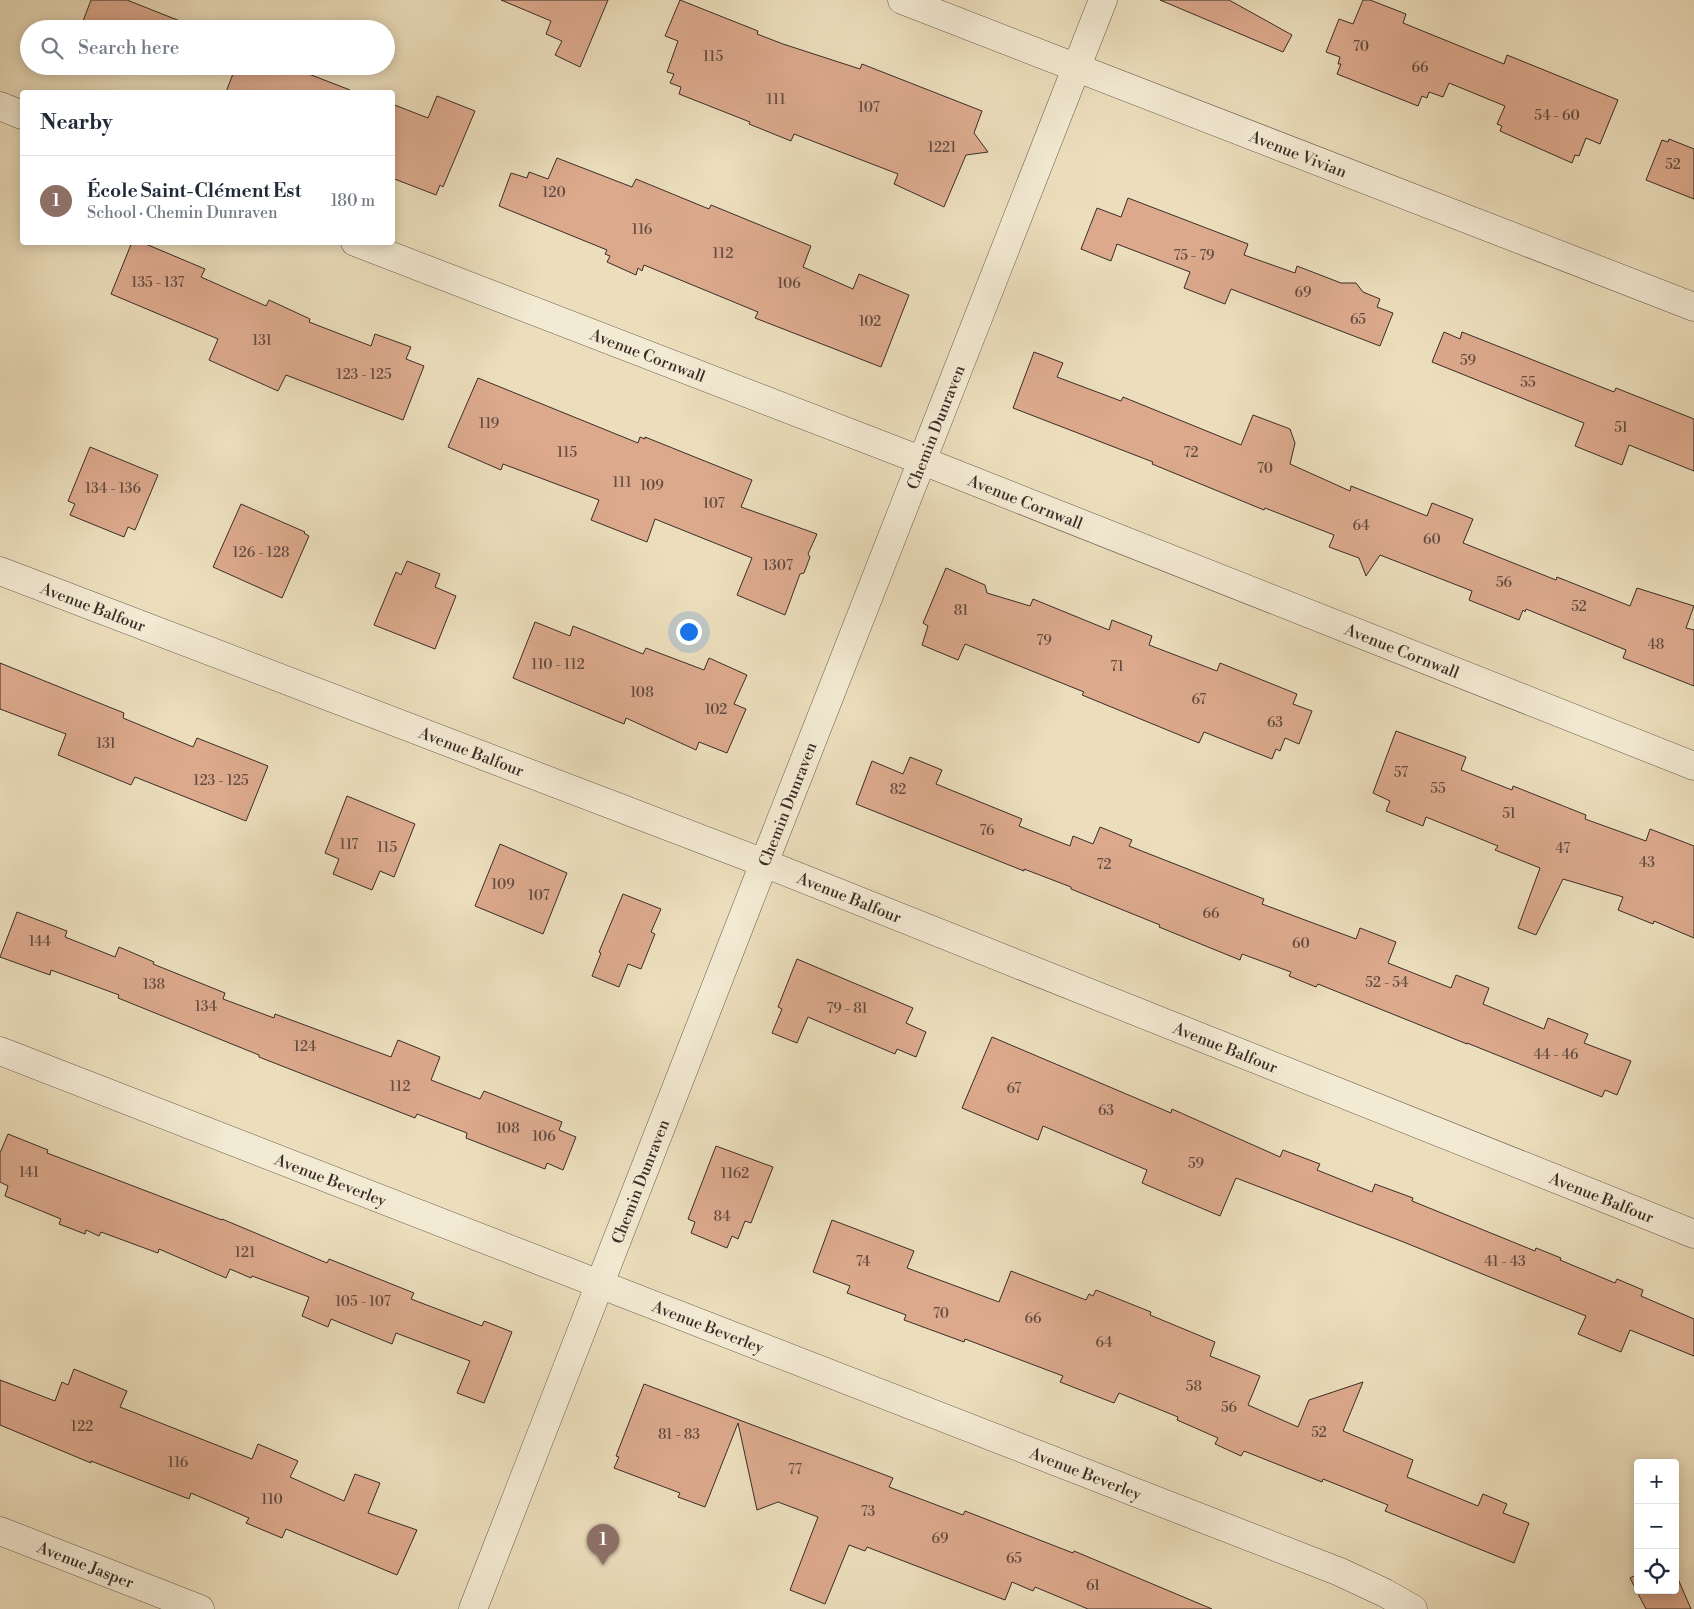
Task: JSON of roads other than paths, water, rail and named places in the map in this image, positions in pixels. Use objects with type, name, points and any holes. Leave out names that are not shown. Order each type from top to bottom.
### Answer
[{"type":"street","name":"Avenue Vivian","points":[[902,0],[1694,307]]},
{"type":"street","name":"Chemin Dunraven","points":[[472,1609],[1103,0]]},
{"type":"street","points":[[0,106],[20,113]]},
{"type":"street","name":"Avenue Cornwall","points":[[363,245],[923,461],[1694,766]]},
{"type":"street","name":"Avenue Balfour","points":[[0,571],[764,863],[1694,1234]]},
{"type":"street","name":"Avenue Beverley","points":[[0,1051],[1340,1572],[1385,1593],[1413,1609]]},
{"type":"street","name":"Avenue Jasper","points":[[0,1531],[200,1609]]},
{"type":"place","name":"École Saint-Clément Est","points":[[603,1565]]}]
